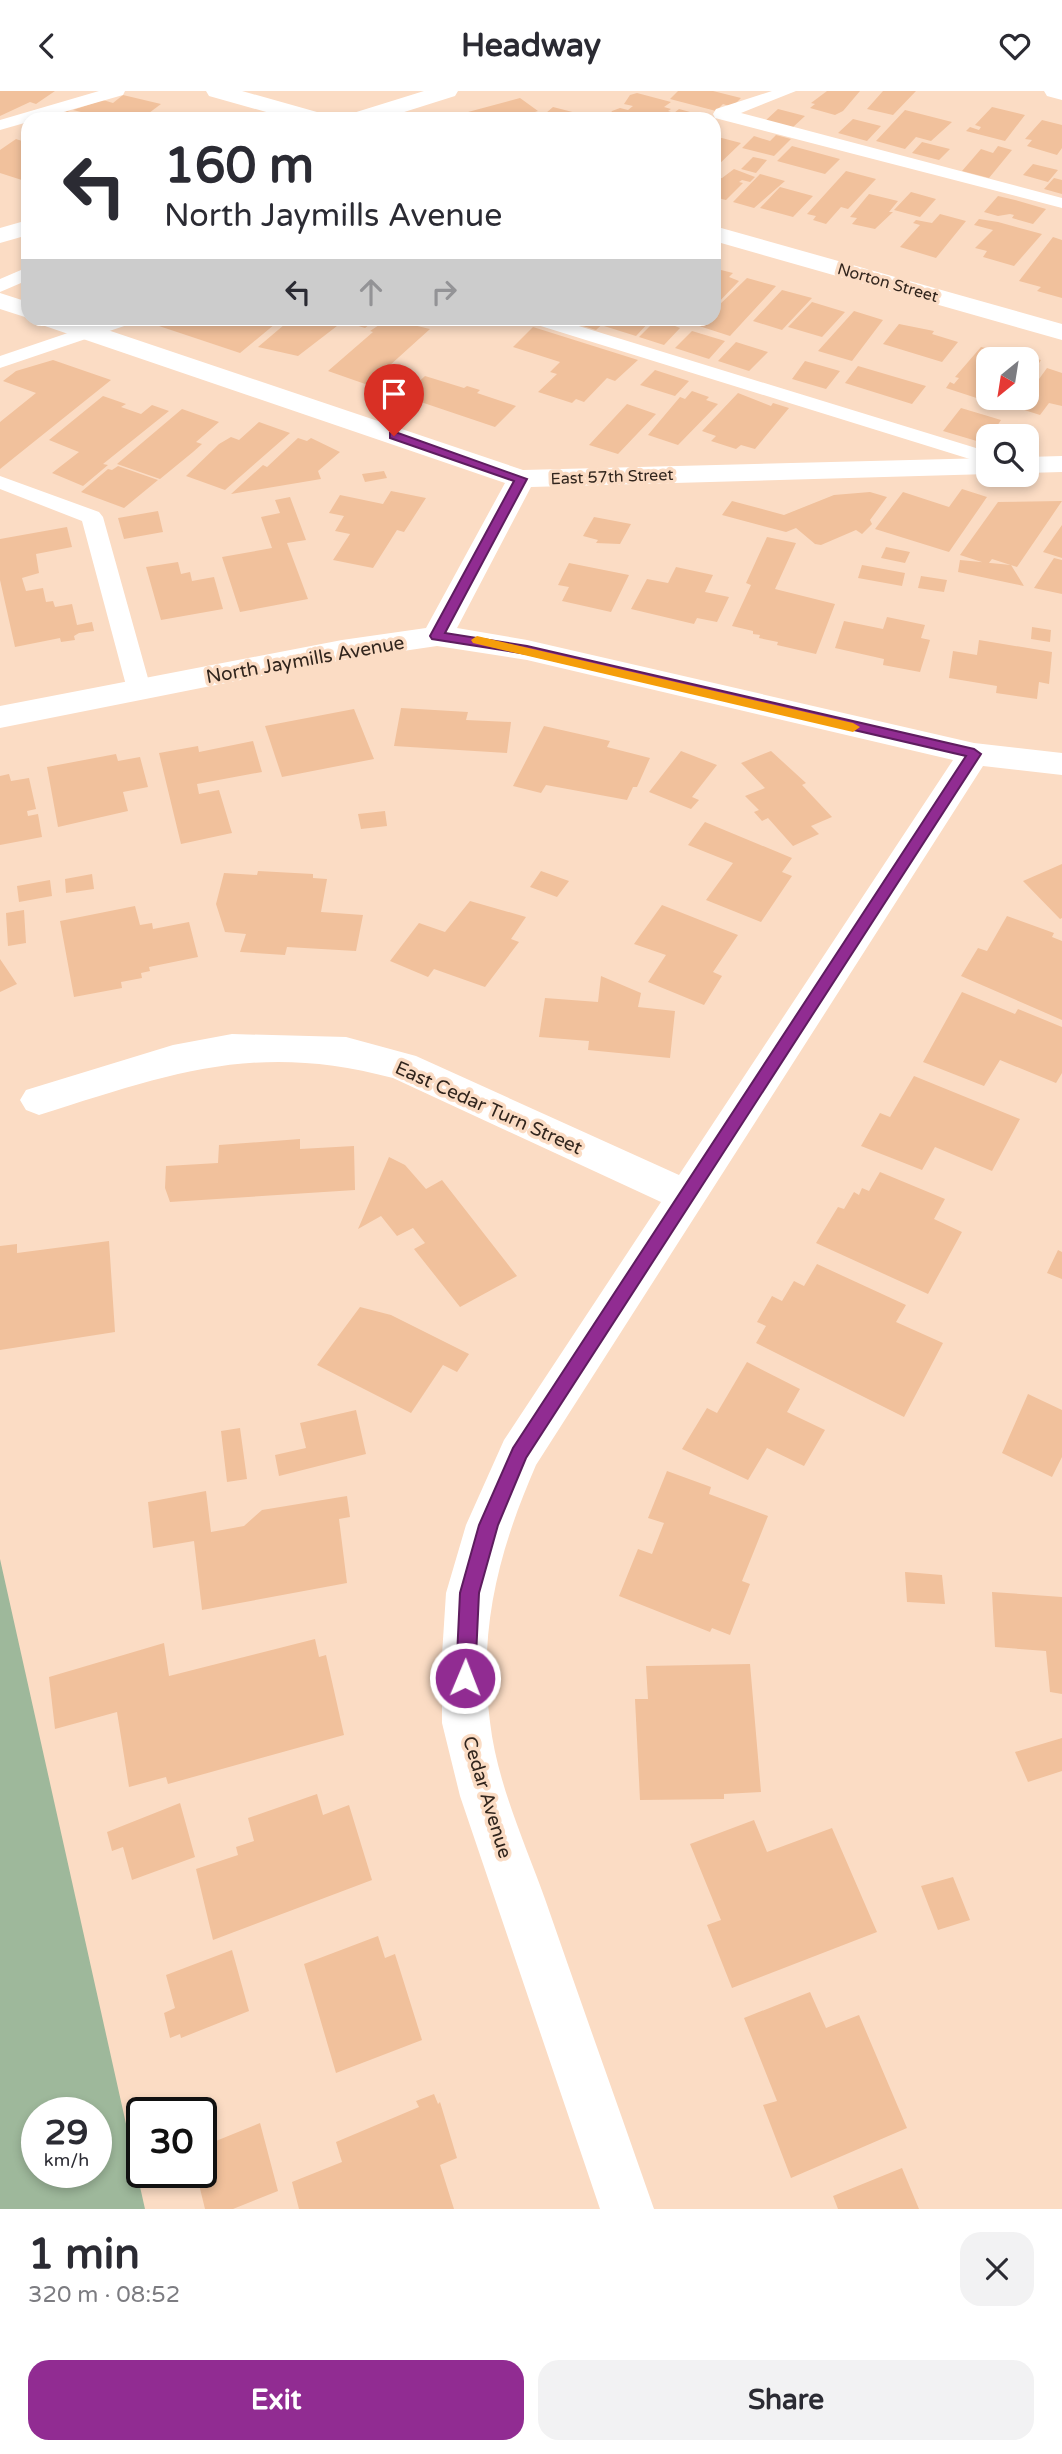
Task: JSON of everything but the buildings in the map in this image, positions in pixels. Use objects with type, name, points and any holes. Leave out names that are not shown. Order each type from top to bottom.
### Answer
[{"type":"street","points":[[217,91],[291,112]]},
{"type":"street","points":[[380,112],[446,91]]},
{"type":"street","points":[[1055,91],[1062,93]]},
{"type":"street","points":[[0,236],[21,229]]},
{"type":"street","name":"Norton Street","points":[[721,235],[1062,332]]},
{"type":"street","points":[[0,300],[21,308]]},
{"type":"street","name":"East 57th Street","points":[[71,326],[521,479],[976,466]]},
{"type":"street","points":[[1039,465],[1062,464]]},
{"type":"street","points":[[437,636],[521,479]]},
{"type":"street","name":"North Jaymills Avenue","points":[[0,717],[342,650],[437,636],[472,639],[527,650],[974,754],[1062,764]]},
{"type":"street","name":"Cedar Avenue","points":[[627,2209],[484,1796],[466,1723],[465,1655],[469,1593],[488,1525],[519,1454],[974,754]]},
{"type":"street","name":"East Cedar Turn Street","points":[[39,1100],[173,1059],[232,1048],[288,1047],[346,1051],[403,1066],[687,1196]]},
{"type":"lane","points":[[45,112],[117,91]]},
{"type":"lane","points":[[721,114],[788,91]]},
{"type":"lane","points":[[721,118],[1062,203]]},
{"type":"lane","points":[[0,125],[21,119]]},
{"type":"lane","points":[[0,286],[21,276]]},
{"type":"lane","points":[[0,362],[106,326]]},
{"type":"lane","points":[[561,326],[976,455]]},
{"type":"lane","points":[[0,482],[92,517],[139,689]]},
{"type":"green space","points":[[0,1559],[126,2124],[126,2188],[140,2188],[145,2209],[0,2209]]},
{"type":"slow traffic","points":[[477,640],[853,727]]},
{"type":"route","points":[[394,436],[521,479],[437,636],[472,639],[527,650],[974,754],[519,1454],[488,1525],[469,1593],[465,1678]]}]
